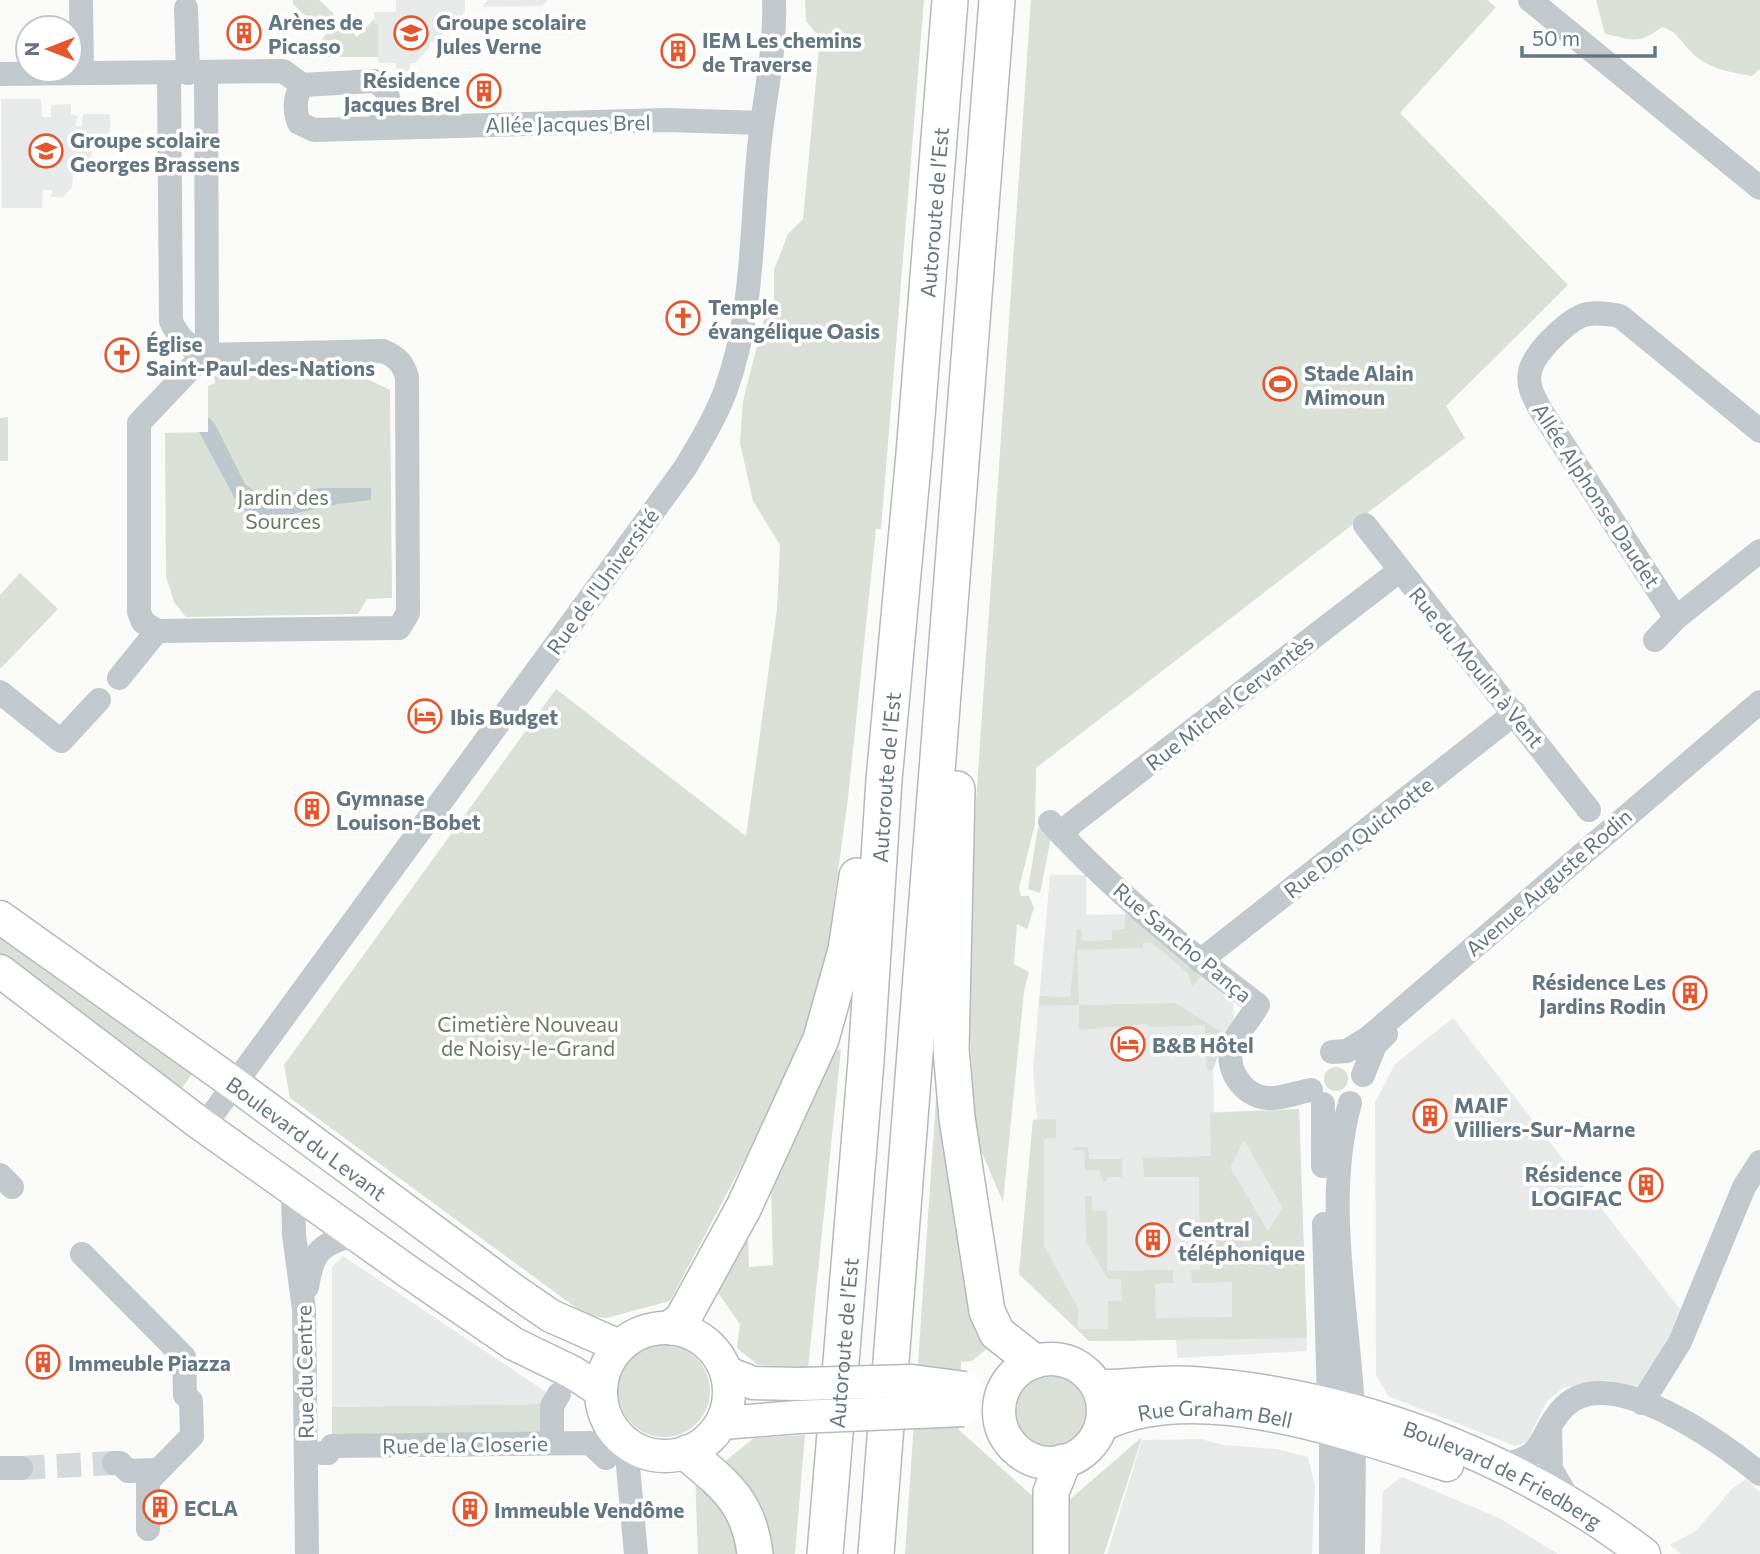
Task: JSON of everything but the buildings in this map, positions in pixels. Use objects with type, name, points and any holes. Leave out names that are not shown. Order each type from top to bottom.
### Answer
[{"type":"highway","name":"Autoroute de l’Est","points":[[825,1554],[866,1060],[884,780],[914,454],[950,0]]},
{"type":"highway","points":[[876,1554],[997,0]]},
{"type":"highway","points":[[945,654],[961,687],[951,1025],[957,1118],[987,1311],[997,1333],[1022,1370]]},
{"type":"highway","points":[[672,1327],[682,1320],[744,1207],[821,1039],[846,950],[867,792],[884,780]]},
{"type":"highway","points":[[687,1453],[720,1480],[740,1504],[748,1519],[755,1554]]},
{"type":"highway","points":[[1051,1554],[1051,1492],[1063,1462]]},
{"type":"main road","name":"Boulevard du Levant","points":[[0,917],[236,1085],[551,1316],[619,1346]]},
{"type":"main road","points":[[0,971],[204,1126],[355,1234],[514,1344],[572,1372],[601,1391]]},
{"type":"main road","points":[[293,1190],[298,1130]]},
{"type":"main road","points":[[672,1327],[691,1332],[707,1342],[720,1356],[728,1373],[729,1407],[722,1423],[713,1436],[687,1453],[666,1457],[616,1451],[612,1429],[604,1411],[601,1391],[603,1375],[619,1346],[634,1334],[653,1328],[672,1327]]},
{"type":"main road","points":[[722,1423],[965,1399],[1022,1370],[1058,1359],[1081,1367],[1097,1386],[1104,1412],[1102,1425]]},
{"type":"main road","points":[[1001,1428],[1000,1401],[1022,1370]]},
{"type":"main road","points":[[728,1373],[753,1383],[912,1381],[965,1399],[1001,1428],[1015,1449],[1025,1457],[1037,1462],[1063,1462]]},
{"type":"main road","name":"Rue Graham Bell","points":[[1097,1386],[1190,1382],[1342,1419]]},
{"type":"main road","name":"Rue Graham Bell","points":[[1063,1462],[1087,1449],[1102,1425],[1133,1411],[1182,1406],[1299,1419],[1342,1419]]},
{"type":"main road","name":"Boulevard de Friedberg","points":[[1342,1419],[1502,1464],[1569,1500],[1644,1554]]},
{"type":"main road","name":"Boulevard de Friedberg","points":[[1342,1419],[1486,1480],[1545,1509],[1611,1554]]},
{"type":"street","name":"Rue de l'Université","points":[[204,1126],[661,502],[704,437],[725,393],[744,321],[762,123],[773,60],[774,0]]},
{"type":"street","points":[[1530,0],[1760,188]]},
{"type":"street","points":[[186,8],[188,73],[208,336],[204,355],[143,416],[138,431],[139,612],[143,621],[157,631],[399,628],[408,613],[407,377],[404,367],[397,359],[383,351],[204,355],[194,350],[175,331],[172,321],[188,73]]},
{"type":"street","points":[[84,74],[283,71],[302,85],[375,82],[386,89],[391,111],[375,127]]},
{"type":"street","name":"Allée Jacques Brel","points":[[302,85],[295,107],[299,123],[305,129],[666,120],[762,123]]},
{"type":"street","name":"Allée Alphonse Daudet","points":[[1676,618],[1540,409],[1530,389],[1529,373],[1534,356],[1582,316],[1604,313],[1620,316],[1760,431]]},
{"type":"street","name":"Rue du Moulin à Vent","points":[[1365,525],[1399,571],[1516,713],[1589,810]]},
{"type":"street","points":[[1655,639],[1676,618],[1760,551]]},
{"type":"street","name":"Rue Michel Cervantès","points":[[1056,829],[1071,824],[1399,571]]},
{"type":"street","points":[[119,678],[157,631]]},
{"type":"street","points":[[0,692],[61,741],[99,700]]},
{"type":"street","name":"Avenue Auguste Rodin","points":[[1342,1419],[1317,1097],[1309,1073],[1312,1066],[1317,1059],[1332,1052],[1358,1046],[1760,702]]},
{"type":"street","name":"Rue Don Quichotte","points":[[1200,961],[1516,713]]},
{"type":"street","name":"Avenue Auguste Rodin","points":[[1342,1419],[1340,1136],[1350,1103],[1361,1090],[1363,1075],[1374,1045],[1760,716]]},
{"type":"street","name":"Rue Sancho Pança","points":[[1056,829],[1200,961],[1258,1005],[1233,1044],[1231,1062],[1237,1082],[1250,1092],[1268,1098],[1317,1097]]},
{"type":"street","points":[[1332,1052],[1348,1055],[1356,1060],[1363,1075]]},
{"type":"street","points":[[1317,1097],[1332,1107],[1350,1103]]},
{"type":"street","points":[[1642,1403],[1680,1342],[1744,1187],[1760,1162]]},
{"type":"street","name":"Rue du Centre","points":[[293,1190],[294,1235],[304,1309],[307,1554]]},
{"type":"street","points":[[304,1309],[311,1266],[316,1253],[330,1242],[355,1234]]},
{"type":"street","points":[[82,1254],[184,1357],[185,1395],[191,1401],[192,1436],[158,1465],[148,1481],[148,1529]]},
{"type":"street","points":[[1502,1464],[1527,1459],[1567,1404],[1580,1396],[1609,1392],[1642,1403],[1723,1443],[1760,1474]]},
{"type":"street","points":[[552,1443],[552,1406],[559,1394]]},
{"type":"street","points":[[1331,1554],[1342,1419]]},
{"type":"street","points":[[1342,1419],[1353,1554]]},
{"type":"street","points":[[1550,1427],[1551,1469],[1569,1500]]},
{"type":"street","name":"Rue de la Closerie","points":[[322,1453],[328,1452],[332,1446],[552,1443],[590,1443],[616,1451]]},
{"type":"street","points":[[616,1451],[636,1554]]},
{"type":"street","points":[[114,1464],[120,1464],[128,1471],[158,1465]]},
{"type":"shaded area","name":"Groupe scolaire Jules Verne","points":[[396,0],[465,0],[465,12],[435,42],[430,42],[430,47],[415,63],[410,63],[410,68],[397,82],[396,63],[378,63],[378,25],[374,24],[374,12],[396,12]]},
{"type":"shaded area","name":"Groupe scolaire Jules Verne","points":[[488,0],[548,0],[542,6],[482,7]]},
{"type":"shaded area","name":"Groupe scolaire Georges Brassens","points":[[1,99],[41,99],[42,117],[51,117],[51,105],[71,104],[71,114],[78,116],[75,126],[82,126],[83,114],[110,114],[110,136],[100,135],[99,143],[92,145],[91,175],[73,175],[72,187],[63,197],[51,197],[52,190],[43,190],[42,208],[2,208]]},
{"type":"shaded area","points":[[208,417],[215,424],[245,484],[255,492],[280,495],[321,488],[371,488],[371,500],[338,504],[266,520],[252,517],[238,504],[199,432],[208,432]]},
{"type":"shaded area","points":[[1050,875],[1086,875],[1086,915],[1131,914],[1233,998],[1234,1020],[1225,1034],[1213,1065],[1214,1112],[1299,1109],[1307,1351],[1177,1358],[1176,1340],[1089,1341],[1019,1274],[1033,1120],[1037,1119],[1033,1069]]},
{"type":"shaded area","points":[[1453,1018],[1680,1309],[1670,1334],[1638,1391],[1608,1380],[1563,1388],[1546,1402],[1527,1442],[1515,1446],[1388,1396],[1376,1375],[1375,1103],[1395,1064]]},
{"type":"shaded area","points":[[343,1256],[546,1392],[543,1404],[332,1407],[332,1267]]},
{"type":"shaded area","points":[[1201,1439],[1223,1445],[1277,1449],[1308,1457],[1315,1485],[1312,1554],[1107,1554],[1142,1440]]},
{"type":"shaded area","points":[[1402,1477],[1499,1518],[1558,1554],[1380,1554],[1383,1491]]},
{"type":"shaded area","points":[[1746,1479],[1760,1492],[1760,1554],[1681,1554],[1670,1545],[1697,1530],[1733,1488]]},
{"type":"green space","points":[[293,0],[319,0],[334,14],[319,29],[293,4]]},
{"type":"green space","name":"Cimetière Nouveau de Noisy-le-Grand","points":[[805,0],[924,0],[881,529],[876,529],[848,798],[825,966],[813,1010],[779,1095],[670,1301],[606,1318],[586,1315],[290,1098],[284,1065],[556,689],[746,836],[777,609],[780,545],[753,501],[740,443],[743,401],[763,322],[774,300],[774,270],[788,234],[803,219],[820,38],[806,21]]},
{"type":"green space","name":"Stade Alain Mimoun","points":[[1031,0],[1487,0],[1496,7],[1400,113],[1568,285],[1446,406],[1465,438],[1036,768],[1035,824],[1019,888],[1021,896],[1029,896],[1034,908],[1027,929],[1017,924],[1014,964],[1029,972],[1024,991],[1003,1202],[976,1139],[963,926],[974,831]]},
{"type":"green space","points":[[1596,0],[1760,0],[1760,69],[1752,76],[1712,66],[1691,52],[1675,34],[1662,27],[1635,40],[1605,34]]},
{"type":"green space","points":[[340,19],[357,37],[374,19],[374,24],[378,24],[378,57],[306,57]]},
{"type":"green space","name":"Jardin des Sources","points":[[214,376],[361,376],[390,390],[392,598],[367,599],[358,614],[186,617],[174,602],[166,576],[165,433],[208,432],[208,386],[215,383]]},
{"type":"green space","points":[[8,417],[8,461],[0,461],[0,418]]},
{"type":"green space","points":[[20,573],[58,609],[0,669],[0,595]]},
{"type":"green space","points":[[1038,827],[1051,838],[1040,893],[1028,889]]},
{"type":"green space","points":[[1125,914],[1131,914],[1221,988],[1219,991],[1201,976],[1192,987],[1188,973],[1151,942],[1143,943],[1143,948],[1077,950],[1079,1005],[1039,1006],[1040,996],[1070,997],[1077,930],[1081,929],[1082,941],[1112,940],[1112,930],[1125,929]]},
{"type":"green space","points":[[0,930],[195,1070],[180,1091],[0,961]]},
{"type":"green space","points":[[1175,1003],[1225,1034],[1213,1070],[1207,1070],[1205,1025],[1148,1027],[1147,1024],[1079,1030],[1079,1005]]},
{"type":"green space","points":[[940,1041],[989,1347],[972,1361],[961,1362],[959,1430],[1037,1500],[1042,1554],[905,1554]]},
{"type":"green space","points":[[841,1049],[808,1368],[758,1365],[737,1348],[740,1324],[718,1293],[748,1237],[749,1267],[773,1265],[771,1181],[829,1052]]},
{"type":"green space","points":[[1336,1067],[1345,1070],[1348,1079],[1345,1088],[1336,1091],[1327,1088],[1324,1079],[1327,1070]]},
{"type":"green space","points":[[1299,1109],[1307,1338],[1089,1341],[1019,1274],[1033,1120],[1056,1119],[1056,1138],[1044,1139],[1044,1246],[1078,1308],[1078,1329],[1108,1329],[1108,1301],[1122,1301],[1121,1279],[1108,1279],[1086,1241],[1085,1196],[1092,1196],[1092,1210],[1107,1211],[1107,1271],[1173,1270],[1173,1283],[1155,1284],[1156,1318],[1232,1317],[1232,1282],[1192,1283],[1191,1270],[1200,1270],[1199,1177],[1144,1177],[1143,1158],[1211,1156],[1210,1113]],"holes":[[[1244,1140],[1283,1208],[1268,1231],[1230,1167]]]},
{"type":"green space","points":[[1074,1147],[1088,1147],[1089,1159],[1122,1159],[1122,1177],[1107,1177],[1106,1182],[1103,1182],[1099,1170],[1085,1170],[1084,1150],[1072,1150]]},
{"type":"green space","points":[[664,1345],[682,1348],[697,1358],[707,1373],[710,1391],[707,1409],[697,1424],[682,1434],[664,1437],[646,1434],[631,1424],[621,1409],[618,1391],[621,1373],[631,1358],[646,1348]]},
{"type":"green space","points":[[1051,1369],[1066,1372],[1078,1381],[1087,1393],[1090,1408],[1087,1423],[1078,1435],[1066,1444],[1051,1447],[1036,1444],[1024,1435],[1015,1423],[1012,1408],[1015,1393],[1024,1381],[1036,1372]]},
{"type":"green space","points":[[542,1404],[548,1437],[332,1439],[332,1407]]},
{"type":"green space","points":[[805,1435],[795,1554],[771,1554],[768,1528],[763,1516],[749,1493],[724,1462],[754,1438]]},
{"type":"green space","points":[[1142,1437],[1104,1554],[1068,1554],[1068,1501]]},
{"type":"green space","points":[[695,1474],[729,1506],[742,1554],[698,1554]]},
{"type":"tunnel","points":[[21,1468],[114,1463]]},
{"type":"place","name":"Arènes de Picasso","points":[[244,33]]},
{"type":"place","name":"Groupe scolaire Jules Verne","points":[[411,33]]},
{"type":"place","name":"IEM Les chemins de Traverse","points":[[678,51]]},
{"type":"place","name":"Résidence Jacques Brel","points":[[484,91]]},
{"type":"place","name":"Groupe scolaire Georges Brassens","points":[[46,151]]},
{"type":"place","name":"Temple évangélique Oasis","points":[[683,318]]},
{"type":"place","name":"Église Saint-Paul-des-Nations","points":[[122,355]]},
{"type":"place","name":"Stade Alain Mimoun","points":[[1280,384]]},
{"type":"place","name":"Ibis Budget","points":[[425,716]]},
{"type":"place","name":"Gymnase Louison-Bobet","points":[[312,809]]},
{"type":"place","name":"Résidence Les Jardins Rodin","points":[[1690,993]]},
{"type":"place","name":"B&B Hôtel","points":[[1128,1044]]},
{"type":"place","name":"MAIF Villiers-Sur-Marne","points":[[1430,1116]]},
{"type":"place","name":"Résidence LOGIFAC","points":[[1646,1185]]},
{"type":"place","name":"Central téléphonique","points":[[1153,1240]]},
{"type":"place","name":"Immeuble Piazza","points":[[43,1362]]},
{"type":"place","name":"ECLA","points":[[160,1507]]},
{"type":"place","name":"Immeuble Vendôme","points":[[470,1509]]}]
